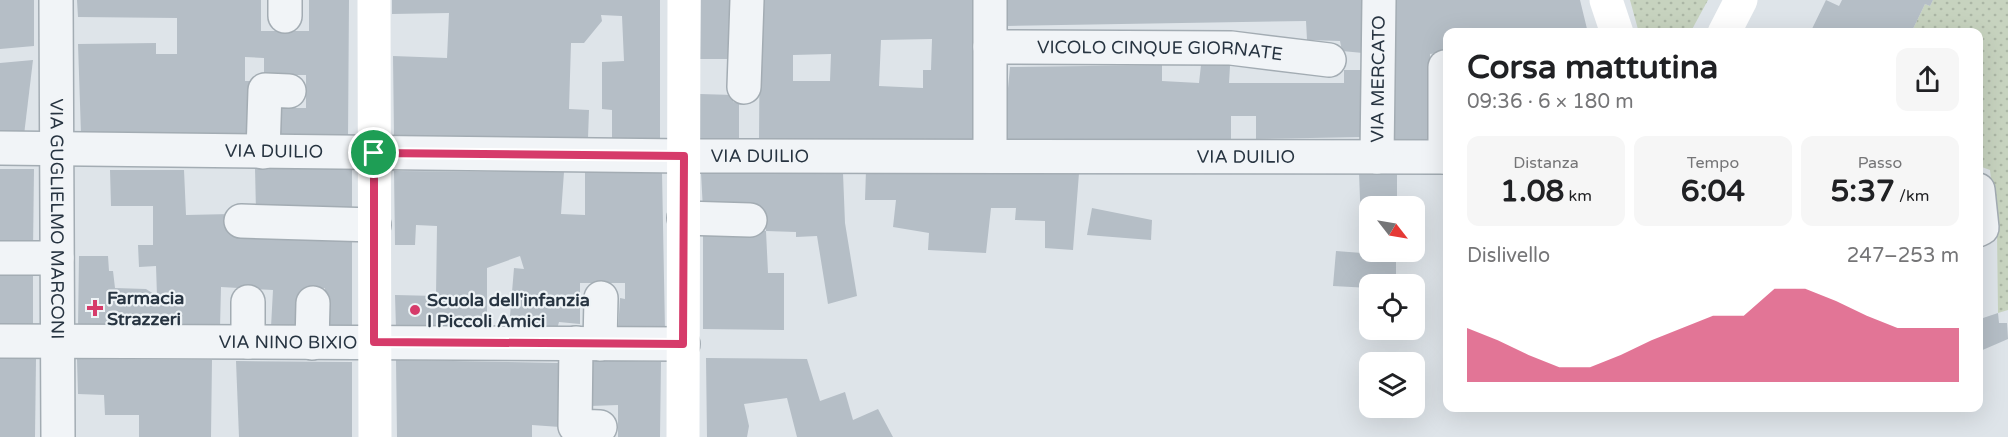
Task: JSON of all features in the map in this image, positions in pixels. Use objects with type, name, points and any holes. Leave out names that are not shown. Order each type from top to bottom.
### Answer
[{"type":"street","name":"VIA GUGLIELMO MARCONI","points":[[56,0],[58,437]]},
{"type":"street","points":[[374,0],[375,437]]},
{"type":"street","points":[[683,437],[684,0]]},
{"type":"street","points":[[744,87],[747,0]]},
{"type":"street","points":[[990,0],[990,156]]},
{"type":"street","name":"VIA MERCATO","points":[[1377,157],[1379,0]]},
{"type":"street","points":[[1606,0],[1615,28]]},
{"type":"street","points":[[1727,28],[1741,0]]},
{"type":"street","name":"VICOLO CINQUE GIORNATE","points":[[990,48],[1230,48],[1329,60]]},
{"type":"street","points":[[263,152],[265,90],[289,91]]},
{"type":"street","name":"VIA DUILIO","points":[[0,148],[684,156],[1443,157]]},
{"type":"street","points":[[684,218],[750,220]]},
{"type":"street","points":[[241,221],[374,225]]},
{"type":"street","points":[[0,258],[57,258]]},
{"type":"street","points":[[600,426],[575,426],[588,344],[601,298]]},
{"type":"street","points":[[248,302],[248,342]]},
{"type":"street","points":[[312,343],[313,303]]},
{"type":"street","name":"VIA NINO BIXIO","points":[[0,341],[683,344]]},
{"type":"green space","points":[[1630,0],[1708,0],[1693,28],[1638,28]]},
{"type":"green space","points":[[1933,0],[2008,0],[2008,310],[1998,313],[1997,233],[1990,170],[1983,167],[1983,28],[1913,28],[1925,4],[1930,6]]},
{"type":"building","points":[[0,0],[34,0],[34,46],[0,49]]},
{"type":"building","points":[[77,0],[261,0],[261,31],[309,31],[309,0],[349,0],[348,138],[272,138],[273,108],[306,108],[306,75],[264,75],[264,58],[245,57],[245,81],[256,81],[254,138],[81,134],[78,44],[156,43],[156,54],[177,54],[177,18],[78,17]]},
{"type":"building","points":[[392,0],[660,0],[660,139],[612,139],[612,110],[602,109],[602,62],[624,61],[622,16],[601,15],[602,21],[584,43],[571,43],[569,109],[589,110],[588,138],[394,136],[393,56],[447,58],[449,13],[392,14]]},
{"type":"building","points":[[701,0],[733,0],[733,59],[700,59]]},
{"type":"building","points":[[760,0],[973,0],[974,140],[759,140]],"holes":[[[932,39],[931,70],[923,70],[923,88],[879,86],[881,40]],[[831,54],[830,81],[793,81],[793,55]]]},
{"type":"building","points":[[1006,0],[1365,0],[1363,53],[1342,51],[1340,41],[1307,40],[1306,21],[1006,26]]},
{"type":"building","points":[[1396,0],[1580,0],[1587,28],[1443,28],[1443,53],[1430,54],[1430,143],[1393,144]]},
{"type":"building","points":[[1826,0],[1839,6],[1842,0],[1933,0],[1930,6],[1925,4],[1913,28],[1812,28]]},
{"type":"building","points":[[33,60],[24,135],[0,135],[0,63]]},
{"type":"building","points":[[1162,65],[1162,81],[1199,83],[1201,65],[1230,66],[1229,83],[1344,83],[1344,70],[1365,70],[1364,137],[1256,139],[1256,116],[1231,116],[1231,139],[1003,141],[1010,67]]},
{"type":"building","points":[[700,94],[733,95],[733,102],[739,103],[739,140],[699,142]]},
{"type":"building","points":[[255,168],[352,169],[352,213],[256,212]]},
{"type":"building","points":[[0,169],[34,169],[33,250],[0,250]]},
{"type":"building","points":[[110,170],[184,170],[186,215],[231,214],[352,235],[352,326],[322,325],[325,288],[304,292],[305,309],[295,310],[296,328],[271,327],[273,290],[221,287],[220,328],[78,327],[79,256],[108,256],[109,271],[113,271],[115,288],[146,289],[157,296],[156,266],[139,267],[138,245],[153,245],[153,206],[111,206]]},
{"type":"building","points":[[866,170],[1079,173],[1073,250],[1045,248],[1045,221],[1015,220],[1016,208],[991,208],[986,253],[928,250],[929,233],[893,227],[896,200],[865,200]]},
{"type":"building","points":[[394,171],[564,172],[561,214],[585,215],[585,172],[662,172],[665,331],[618,331],[620,298],[625,299],[625,283],[580,283],[580,324],[559,322],[557,329],[509,328],[514,268],[524,269],[520,256],[487,268],[487,329],[396,328],[395,295],[436,296],[437,226],[416,225],[415,245],[395,245]]},
{"type":"building","points":[[1359,172],[1397,174],[1397,196],[1360,196]]},
{"type":"building","points":[[701,173],[843,173],[845,223],[857,296],[828,304],[817,236],[796,237],[796,232],[766,231],[764,211],[703,210]]},
{"type":"building","points":[[1092,208],[1152,220],[1151,240],[1087,235]]},
{"type":"building","points":[[703,226],[766,231],[768,273],[784,273],[784,330],[703,329]]},
{"type":"building","points":[[1336,251],[1359,253],[1359,262],[1396,262],[1396,274],[1359,274],[1359,287],[1333,286]]},
{"type":"building","points":[[0,265],[33,266],[33,326],[0,326]]},
{"type":"building","points":[[1998,313],[1999,323],[2007,323],[2008,339],[1983,350],[1983,318]]},
{"type":"building","points":[[0,358],[36,359],[35,437],[0,437]]},
{"type":"building","points":[[706,358],[807,359],[820,401],[845,392],[853,420],[878,409],[893,437],[797,437],[787,398],[744,404],[749,426],[747,437],[707,437]]},
{"type":"building","points":[[77,359],[212,360],[211,437],[139,437],[139,415],[105,415],[104,395],[78,394]]},
{"type":"building","points":[[396,360],[559,363],[560,427],[532,425],[532,437],[397,437]]},
{"type":"building","points":[[590,360],[661,362],[660,437],[618,437],[618,405],[590,406]]},
{"type":"building","points":[[236,361],[352,362],[352,437],[239,437]]},
{"type":"place","name":"Farmacia Strazzeri","points":[[95,308]]},
{"type":"place","name":"Scuola dell'infanzia I Piccoli Amici","points":[[415,310]]},
{"type":"route","points":[[374,153],[684,156],[683,344],[374,342],[374,153]]}]
